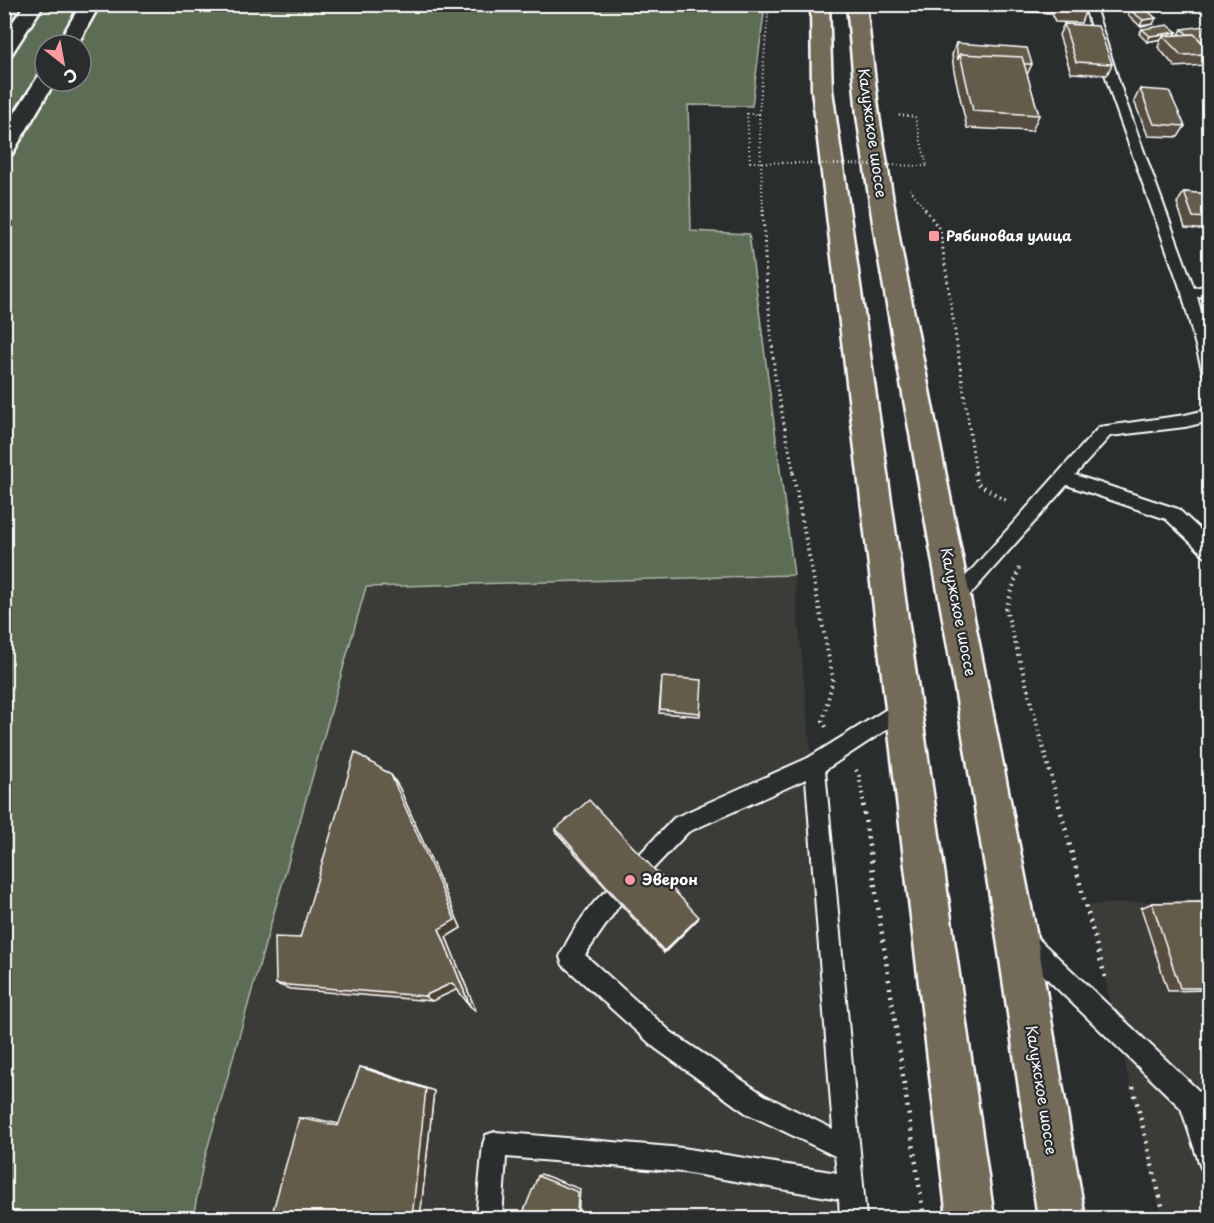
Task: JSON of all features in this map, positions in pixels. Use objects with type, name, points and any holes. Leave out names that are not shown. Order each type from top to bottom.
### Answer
[{"type":"highway","points":[[820,4],[822,90],[971,1218]]},
{"type":"highway","name":"Калужское шоссе","points":[[856,4],[868,116],[888,243],[1016,932],[1062,1218]]},
{"type":"street","points":[[4,51],[35,4]]},
{"type":"street","points":[[74,33],[91,4]]},
{"type":"street","points":[[4,149],[38,93]]},
{"type":"lane","points":[[1089,4],[1118,98],[1189,292],[1209,374]]},
{"type":"lane","points":[[1189,292],[1209,290]]},
{"type":"lane","points":[[955,600],[1105,431],[1185,421],[1209,414]]},
{"type":"lane","points":[[1064,478],[1172,514],[1209,550]]},
{"type":"lane","points":[[645,863],[681,825],[815,765],[903,708]]},
{"type":"lane","points":[[815,765],[853,1218]]},
{"type":"lane","points":[[614,897],[596,919],[572,957],[663,1040],[755,1104],[846,1148]]},
{"type":"lane","points":[[1016,932],[1191,1101],[1209,1159]]},
{"type":"lane","points":[[489,1218],[495,1144],[683,1160],[850,1188]]},
{"type":"path","points":[[769,4],[759,114],[766,276],[776,378],[833,679],[823,721],[859,775],[924,1218]]},
{"type":"path","points":[[759,114],[747,114],[750,162],[927,166],[915,117],[899,115],[900,126]]},
{"type":"path","points":[[904,162],[906,174]]},
{"type":"path","points":[[907,185],[940,230],[977,483],[1031,516]]},
{"type":"path","points":[[1019,529],[1023,556],[1006,609],[1108,987]]},
{"type":"path","points":[[1131,1079],[1166,1218]]},
{"type":"shaded area","points":[[794,575],[855,1218],[193,1218],[203,1164],[366,587]]},
{"type":"shaded area","points":[[1209,898],[1209,1218],[1162,1218],[1087,905]]},
{"type":"green space","points":[[5,5],[765,5],[752,106],[688,105],[691,231],[749,234],[794,575],[366,587],[203,1164],[193,1218],[5,1218]]},
{"type":"building","points":[[1057,4],[1082,4],[1085,12],[1060,11]]},
{"type":"building","points":[[1144,8],[1156,18],[1143,20],[1130,10]]},
{"type":"building","points":[[1064,24],[1098,26],[1112,64],[1076,62]]},
{"type":"building","points":[[1168,25],[1177,32],[1150,36],[1142,29]]},
{"type":"building","points":[[1204,26],[1209,31],[1209,41],[1202,42],[1194,34],[1187,34],[1182,29]]},
{"type":"building","points":[[1194,34],[1209,50],[1209,54],[1181,55],[1163,36]]},
{"type":"building","points":[[956,43],[1027,48],[1032,64],[1024,64],[1022,57],[960,54],[958,60]]},
{"type":"building","points":[[960,54],[1022,57],[1039,115],[973,111]]},
{"type":"building","points":[[1140,89],[1169,91],[1185,126],[1154,124]]},
{"type":"building","points":[[1184,192],[1209,194],[1209,218],[1193,217]]},
{"type":"building","points":[[662,677],[702,680],[700,713],[660,709]]},
{"type":"building","points":[[355,752],[391,775],[455,920],[439,929],[470,1006],[452,983],[424,996],[276,984],[275,937],[300,938]]},
{"type":"building","name":"Эверон","points":[[589,800],[699,917],[664,951],[556,829]]},
{"type":"building","points":[[1209,902],[1209,988],[1180,988],[1152,903]]},
{"type":"building","points":[[360,1067],[426,1089],[412,1218],[285,1218],[272,1214],[299,1118],[338,1126]]},
{"type":"building","points":[[538,1176],[578,1192],[577,1218],[521,1218]]},
{"type":"place","name":"Рябиновая улица","points":[[934,236]]},
{"type":"place","name":"Эверон","points":[[630,880]]}]
